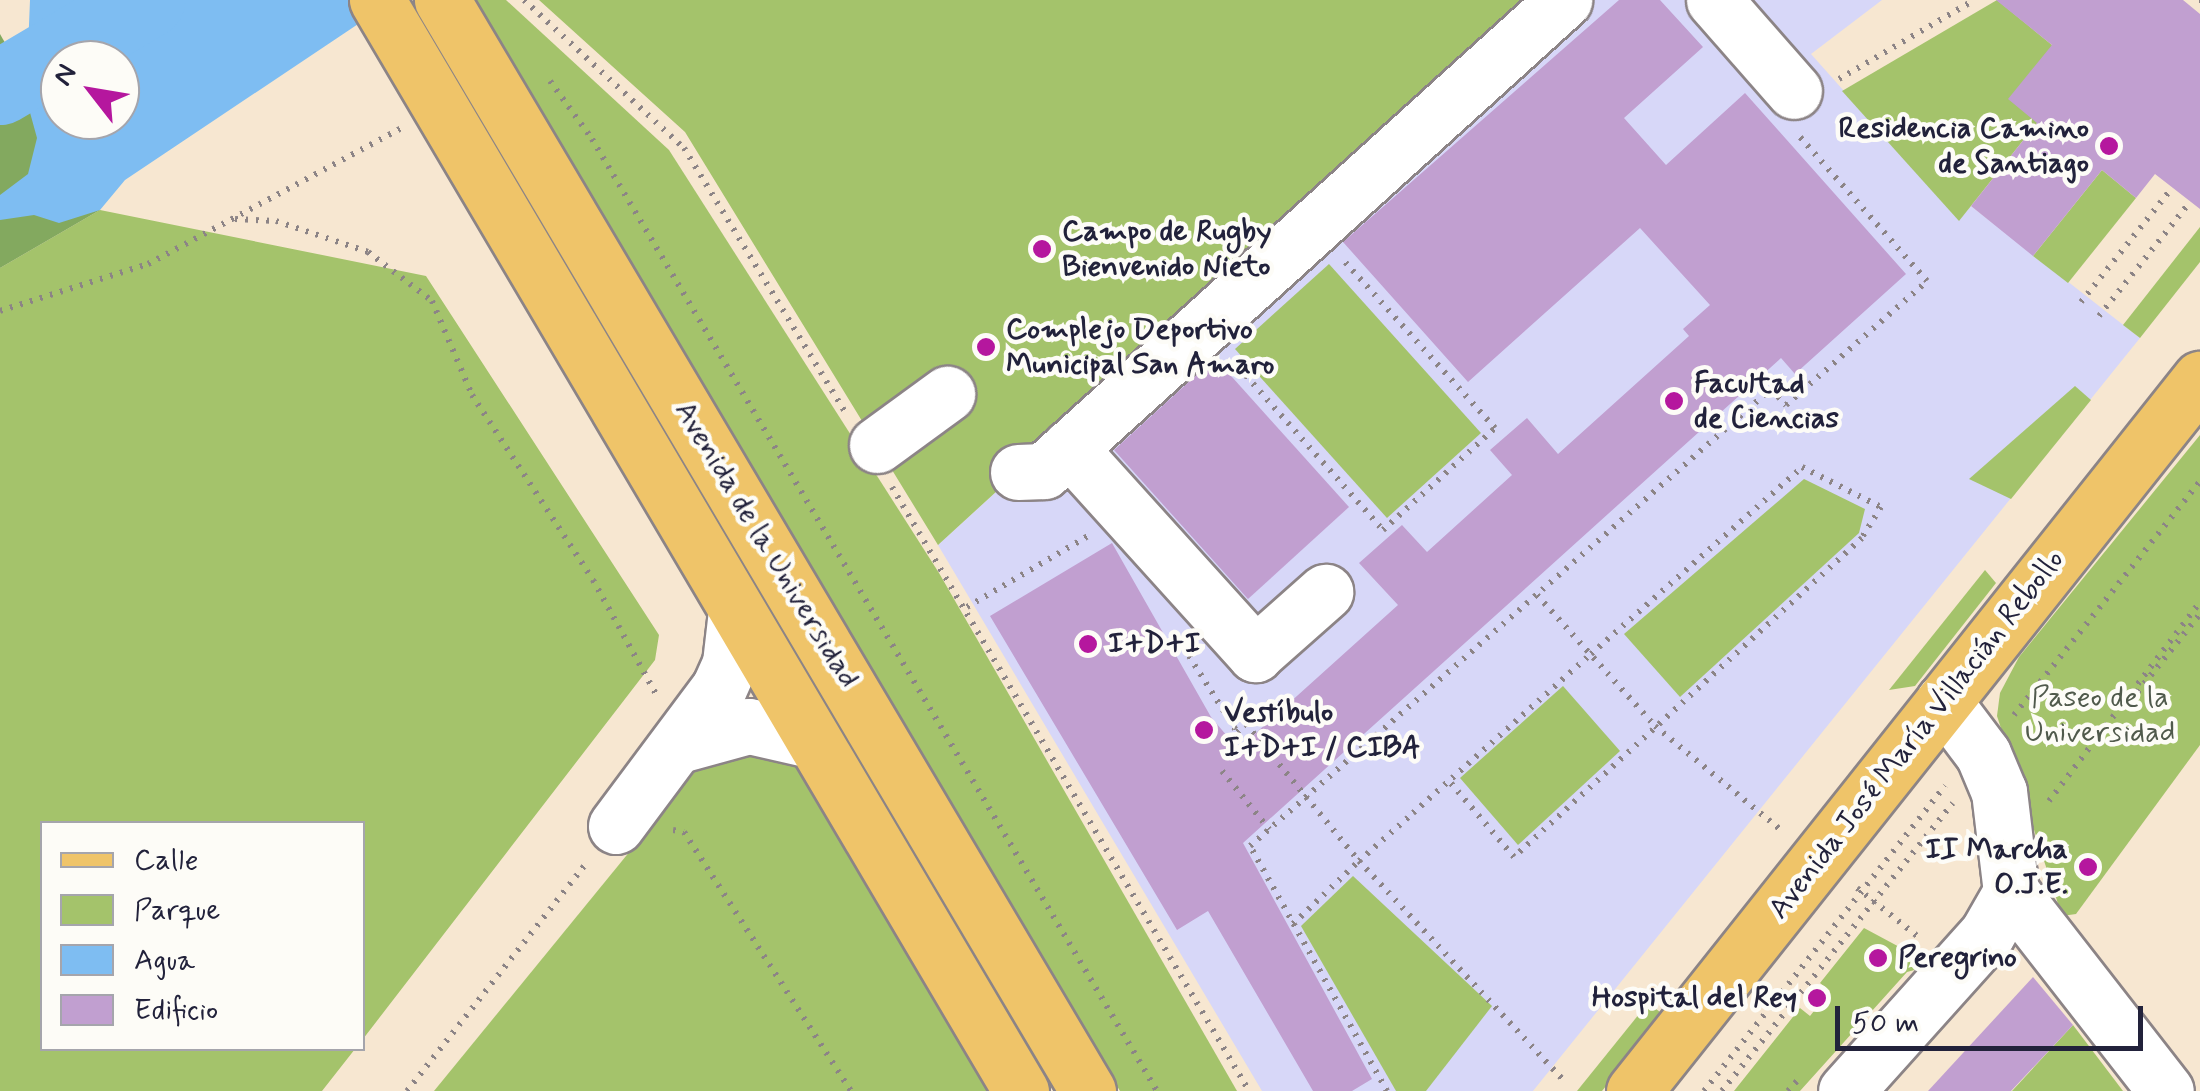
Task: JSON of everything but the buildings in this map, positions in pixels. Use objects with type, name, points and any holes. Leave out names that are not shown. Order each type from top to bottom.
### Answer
[{"type":"main road","name":"Avenida de la Universidad","points":[[442,0],[1088,1091]]},
{"type":"main road","name":"Avenida de la Universidad","points":[[379,4],[810,740],[1021,1091]]},
{"type":"main road","name":"Avenida José María Villacián Rebollo","points":[[1634,1091],[2200,379]]},
{"type":"street","points":[[1018,472],[1044,471],[1564,0]]},
{"type":"street","points":[[1714,0],[1806,103]]},
{"type":"street","points":[[871,448],[947,394]]},
{"type":"street","points":[[1069,448],[1255,654],[1325,592]]},
{"type":"street","points":[[616,826],[674,726],[730,664],[736,611]]},
{"type":"street","points":[[1943,701],[1973,772],[2007,826],[2011,892],[2166,1091]]},
{"type":"street","points":[[674,726],[749,726],[810,740]]},
{"type":"street","points":[[1846,1091],[1977,946],[2011,892]]},
{"type":"path","points":[[524,0],[684,148],[967,607],[1249,1091]]},
{"type":"path","points":[[1387,1091],[1250,846],[1771,389],[1786,406],[1927,281],[1806,103],[1974,0]]},
{"type":"path","points":[[542,72],[592,139],[1157,1091]]},
{"type":"path","points":[[0,311],[148,264],[438,105]]},
{"type":"path","points":[[2081,302],[2172,188]]},
{"type":"path","points":[[2099,316],[2190,202]]},
{"type":"path","points":[[235,218],[276,221],[368,252],[432,302],[472,395],[593,580],[674,726]]},
{"type":"path","points":[[1227,355],[1383,530],[1495,428],[1338,254]]},
{"type":"path","points":[[1293,924],[1449,781],[1802,468],[1882,507],[1862,538],[1514,857],[1449,781]]},
{"type":"path","points":[[1722,1091],[1875,902],[2200,482]]},
{"type":"path","points":[[967,607],[1096,531]]},
{"type":"path","points":[[1538,594],[1656,726],[1772,824]]},
{"type":"path","points":[[2200,602],[2036,818],[2200,614]]},
{"type":"path","points":[[1246,724],[1360,862],[1564,1082]]},
{"type":"path","points":[[1222,771],[1269,829]]},
{"type":"path","points":[[1704,1091],[1946,785],[1973,772]]},
{"type":"path","points":[[407,1091],[616,826]]},
{"type":"path","points":[[684,832],[851,1091]]},
{"type":"path","points":[[1862,892],[1926,942]]},
{"type":"shaded area","points":[[1533,0],[1882,0],[1811,54],[1959,220],[1971,206],[2140,338],[1533,1091],[1262,1091],[938,545]]},
{"type":"green space","points":[[473,0],[506,0],[669,150],[939,573],[1237,1091],[1120,1091]]},
{"type":"green space","name":"Campo de Rugby Bienvenido Nieto","points":[[539,0],[1533,0],[938,545],[685,132]]},
{"type":"green space","points":[[1997,0],[2052,45],[2037,123],[1959,221],[1842,91]]},
{"type":"green space","points":[[0,34],[40,104],[40,140],[60,140],[100,210],[0,268]]},
{"type":"green space","points":[[2102,170],[2136,198],[2068,283],[2033,256]]},
{"type":"green space","points":[[100,210],[426,276],[659,635],[655,660],[365,1036],[365,821],[40,821],[40,1051],[353,1051],[322,1091],[0,1091],[0,268]]},
{"type":"green space","points":[[2200,227],[2200,262],[2140,338],[2123,325]]},
{"type":"green space","points":[[1329,264],[1481,433],[1387,518],[1235,349]]},
{"type":"green space","points":[[2075,386],[2091,400],[2011,499],[1969,479]]},
{"type":"green space","name":"Paseo de la Universidad","points":[[2200,435],[2200,745],[2076,914],[2062,916],[1997,716],[2000,693],[2019,657]]},
{"type":"green space","points":[[1804,479],[1865,509],[1859,533],[1680,697],[1624,634]]},
{"type":"green space","points":[[1985,570],[1996,583],[1915,686],[1889,690]]},
{"type":"green space","points":[[1563,686],[1620,751],[1518,845],[1460,778]]},
{"type":"green space","points":[[771,750],[799,767],[992,1091],[434,1091],[702,763]]},
{"type":"green space","points":[[1353,876],[1492,1006],[1426,1091],[1396,1091],[1301,926]]},
{"type":"green space","points":[[1864,928],[1933,965],[1907,972],[1800,1091],[1734,1091],[1800,1008],[1810,1016],[1830,991],[1820,983]]},
{"type":"green space","points":[[1648,1003],[1664,1015],[1602,1091],[1577,1091]]},
{"type":"green space","points":[[2073,1025],[2123,1091],[2012,1091]]},
{"type":"water","points":[[30,0],[394,0],[125,180],[100,210],[59,223],[34,215],[0,220],[0,195],[28,174],[37,138],[26,98]]},
{"type":"waterway","points":[[0,87],[147,0]]},
{"type":"place","name":"Residencia Camino de Santiago","points":[[2109,146]]},
{"type":"place","name":"Campo de Rugby Bienvenido Nieto","points":[[1042,249]]},
{"type":"place","name":"Complejo Deportivo Municipal San Amaro","points":[[986,347]]},
{"type":"place","name":"Facultad de Ciencias","points":[[1674,401]]},
{"type":"place","name":"I+D+I","points":[[1088,644]]},
{"type":"place","name":"Vestíbulo I+D+I / CIBA","points":[[1204,730]]},
{"type":"place","name":"II Marcha O.J.E.","points":[[2088,867]]},
{"type":"place","name":"Peregrino","points":[[1878,958]]},
{"type":"place","name":"Hospital del Rey","points":[[1817,998]]}]
